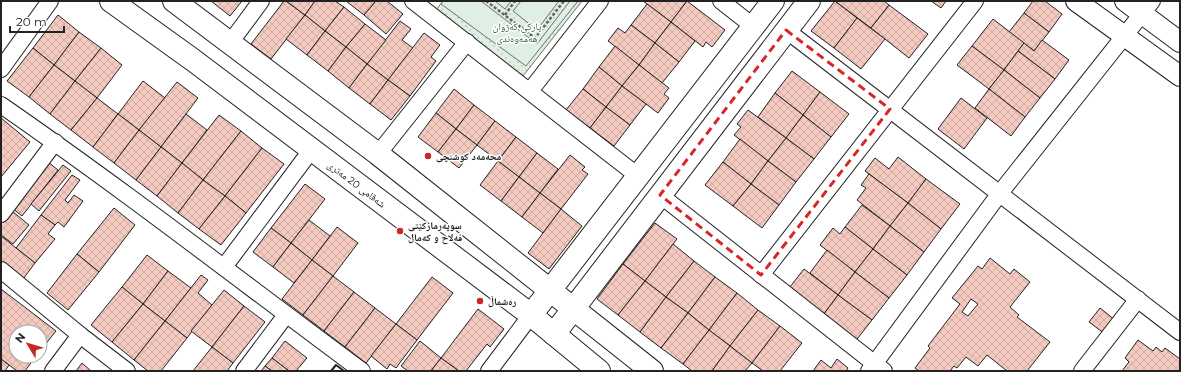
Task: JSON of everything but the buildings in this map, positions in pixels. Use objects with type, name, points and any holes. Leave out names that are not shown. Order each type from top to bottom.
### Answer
[{"type":"main road","name":"شەقامی 20 مەتری","points":[[112,1],[312,149],[531,315],[599,371]]},
{"type":"main road","points":[[174,1],[378,154],[652,371]]},
{"type":"main road","points":[[531,315],[773,1]]},
{"type":"main road","points":[[554,334],[808,1]]},
{"type":"main road","points":[[193,60],[222,38]]},
{"type":"street","points":[[1,69],[50,1]]},
{"type":"street","points":[[222,38],[261,1]]},
{"type":"street","points":[[530,91],[600,1]]},
{"type":"street","points":[[721,1],[753,26]]},
{"type":"street","points":[[761,275],[975,1]]},
{"type":"street","points":[[1076,1],[1180,76]]},
{"type":"street","points":[[1125,1],[1147,7],[1180,42]]},
{"type":"street","points":[[423,4],[466,42],[638,176]]},
{"type":"street","points":[[660,195],[876,369],[1000,193],[1147,7]]},
{"type":"street","points":[[786,30],[1180,332]]},
{"type":"street","points":[[378,154],[466,42]]},
{"type":"street","points":[[1,105],[55,142],[362,371]]},
{"type":"street","points":[[1,214],[55,142]]},
{"type":"street","points":[[224,267],[312,149]]},
{"type":"street","points":[[1,270],[80,335],[127,371]]},
{"type":"street","points":[[1082,371],[1138,299]]},
{"type":"street","points":[[244,371],[286,314]]},
{"type":"street","points":[[489,371],[531,315]]},
{"type":"street","points":[[52,371],[80,335]]},
{"type":"path","points":[[486,1],[535,38],[564,1]]},
{"type":"path","points":[[505,15],[515,1]]},
{"type":"highlighted area","points":[[786,30],[890,109],[761,275],[660,195]]},
{"type":"green space","name":"پارکی کەژوان هەمەوەندی","points":[[443,1],[582,1],[523,76],[436,10]]},
{"type":"green space","points":[[443,1],[481,1],[537,44],[570,1],[578,1],[526,66],[441,4]]},
{"type":"green space","points":[[495,1],[511,1],[505,9]]},
{"type":"green space","points":[[521,1],[559,1],[537,30],[513,11]]},
{"type":"wall","points":[[331,371],[336,365],[344,371]]},
{"type":"place","name":"محەمەد کوشنچی","points":[[428,156]]},
{"type":"place","name":"سوپەرمارکێتی فەلاح و کەمال","points":[[400,231]]},
{"type":"place","name":"رەشماڵ","points":[[480,301]]}]
